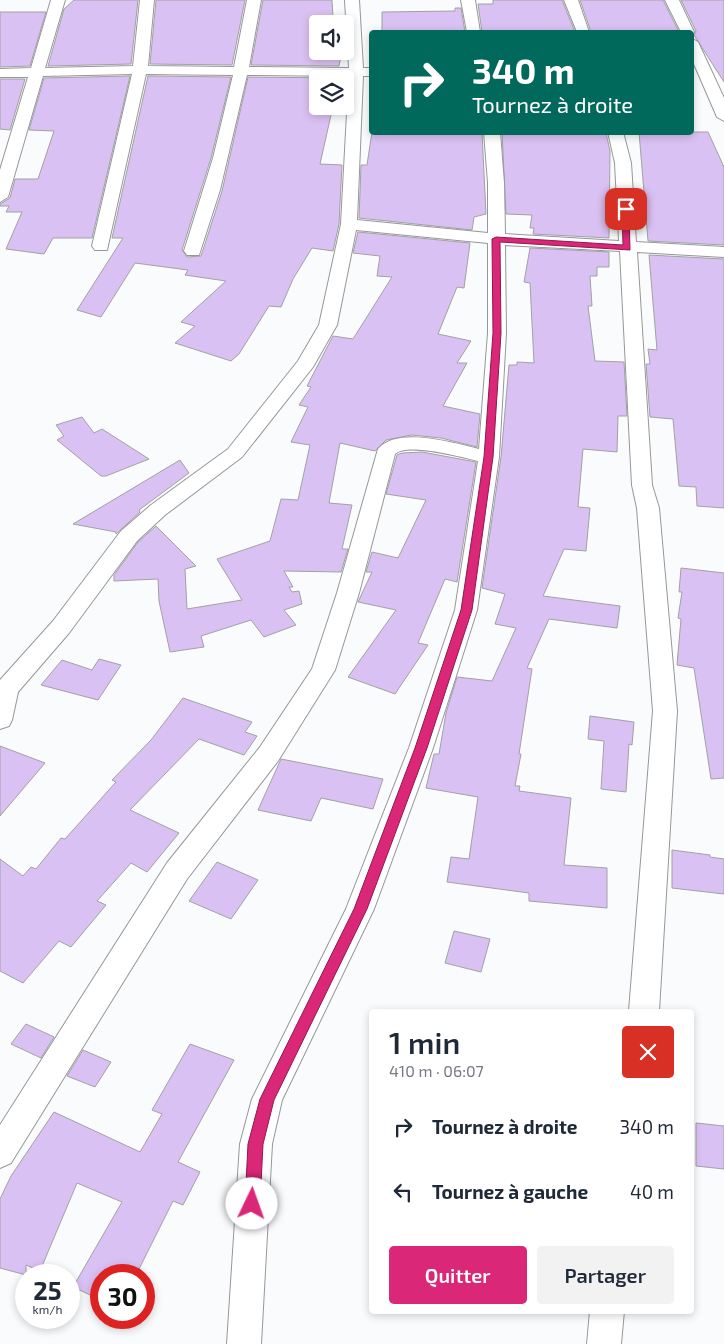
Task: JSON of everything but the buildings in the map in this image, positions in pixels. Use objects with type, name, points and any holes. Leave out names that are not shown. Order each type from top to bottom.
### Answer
[{"type":"street","points":[[0,197],[58,0]]},
{"type":"street","points":[[101,246],[140,70],[147,0]]},
{"type":"street","points":[[193,251],[208,208],[242,70],[254,0]]},
{"type":"street","points":[[0,720],[6,689],[61,627],[129,536],[158,510],[235,453],[306,363],[328,325],[349,224],[364,72],[352,0]]},
{"type":"street","points":[[468,0],[474,30]]},
{"type":"street","points":[[571,0],[583,30]]},
{"type":"street","points":[[672,0],[686,30]]},
{"type":"street","points":[[694,48],[708,76],[724,117]]},
{"type":"street","points":[[0,74],[140,70],[364,72]]},
{"type":"street","points":[[694,76],[724,76]]},
{"type":"street","points":[[244,1344],[256,1144],[267,1099],[360,909],[421,748],[466,610],[488,457],[497,333],[496,183],[492,135]]},
{"type":"street","points":[[616,135],[623,164],[642,485],[648,508],[665,711],[644,1009]]},
{"type":"street","points":[[349,224],[496,239],[627,248],[724,252]]},
{"type":"street","points":[[0,1153],[177,871],[269,754],[323,670],[354,574],[378,489],[385,453],[390,447],[400,444],[411,444],[434,445],[488,457]]},
{"type":"street","points":[[604,1344],[607,1314]]},
{"type":"route","points":[[252,1204],[256,1144],[267,1099],[360,909],[421,748],[466,610],[488,457],[497,333],[496,239],[627,248],[626,209]]}]
